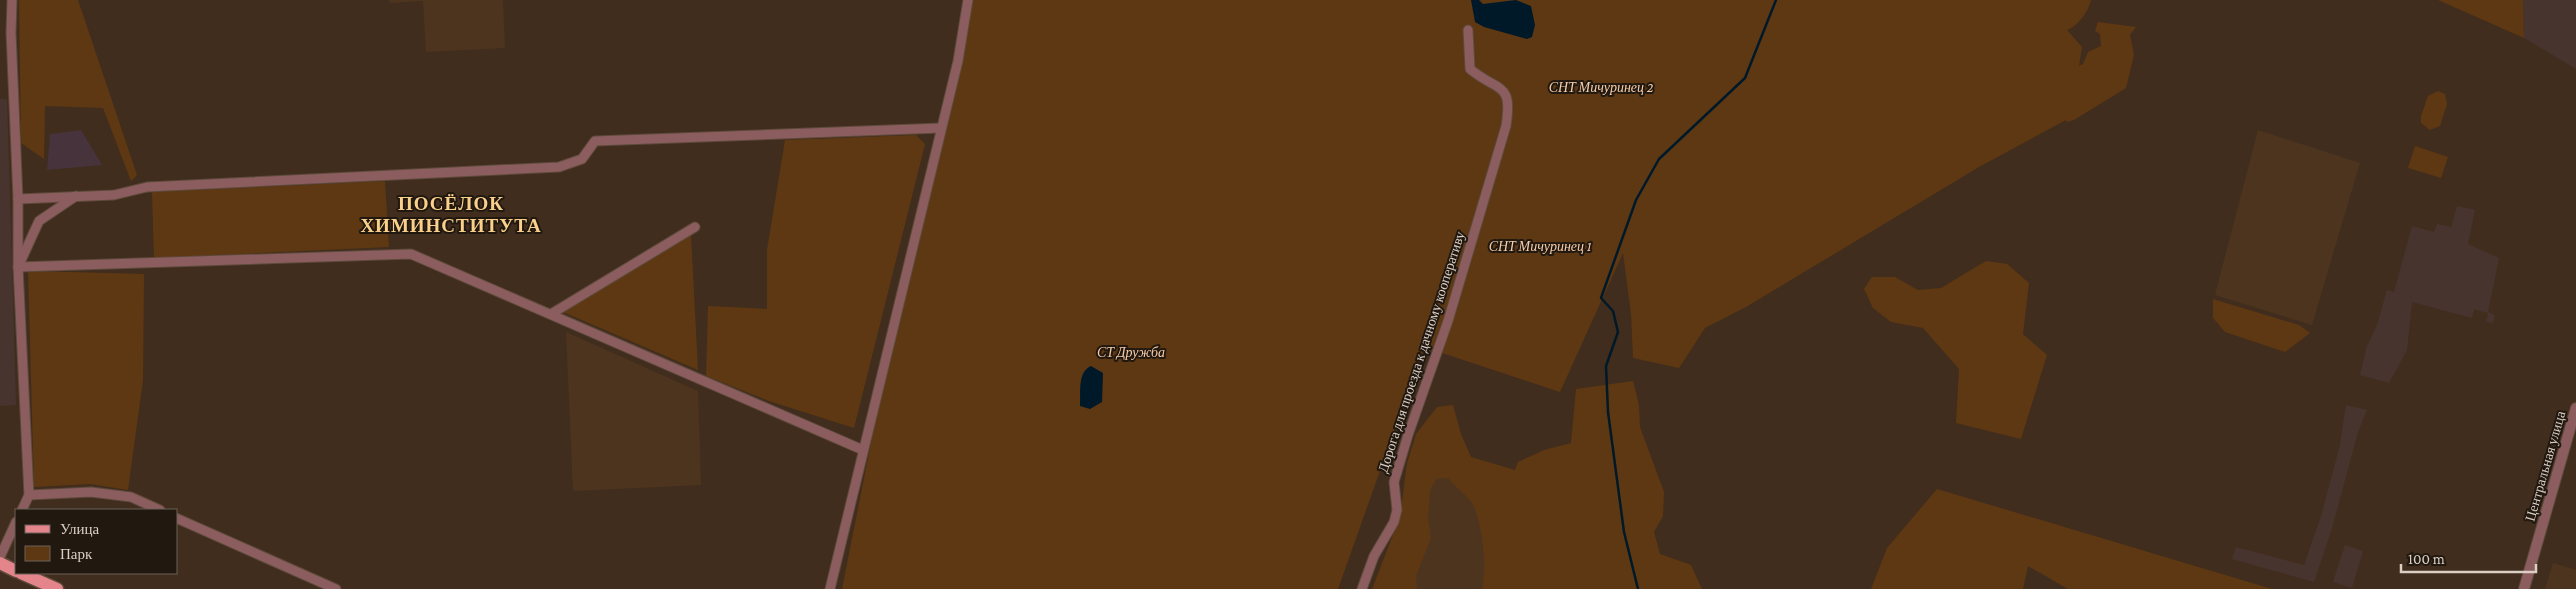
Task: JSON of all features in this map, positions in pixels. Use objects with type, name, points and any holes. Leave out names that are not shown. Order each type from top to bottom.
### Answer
[{"type":"main road","points":[[0,564],[15,571]]},
{"type":"main road","points":[[23,574],[57,589]]},
{"type":"street","points":[[12,0],[11,34],[18,199],[18,267],[29,495],[22,509]]},
{"type":"street","points":[[830,589],[872,420],[897,306],[958,61],[968,0]]},
{"type":"street","name":"Дорога для проезда к дачному кооперативу","points":[[1362,589],[1374,556],[1394,522],[1397,510],[1394,482],[1408,435],[1448,321],[1506,126],[1508,98],[1503,89],[1470,69],[1468,30]]},
{"type":"street","points":[[18,199],[114,195],[147,187],[559,167],[582,159],[594,141],[941,128]]},
{"type":"street","points":[[18,267],[39,221],[76,196]]},
{"type":"street","points":[[551,314],[695,228]]},
{"type":"street","points":[[18,267],[411,254],[863,450]]},
{"type":"street","name":"Центральная улица","points":[[2524,589],[2576,408]]},
{"type":"street","points":[[29,495],[91,492],[131,497],[158,509]]},
{"type":"street","points":[[178,519],[336,589]]},
{"type":"street","points":[[0,557],[15,524]]},
{"type":"shaded area","points":[[389,0],[503,0],[505,48],[426,52],[423,1],[389,3]]},
{"type":"shaded area","points":[[2523,0],[2576,0],[2576,69],[2524,38]]},
{"type":"shaded area","points":[[0,99],[7,99],[16,405],[0,406]]},
{"type":"shaded area","points":[[81,130],[102,165],[47,170],[50,134]]},
{"type":"shaded area","points":[[2258,130],[2360,163],[2312,325],[2215,295]]},
{"type":"shaded area","points":[[2457,206],[2475,210],[2468,244],[2499,258],[2488,312],[2495,315],[2493,323],[2486,322],[2488,313],[2474,309],[2472,318],[2412,302],[2407,350],[2389,383],[2360,375],[2367,346],[2377,325],[2387,290],[2394,292],[2412,226],[2434,232],[2437,224],[2451,227]]},
{"type":"shaded area","points":[[566,332],[698,391],[701,485],[573,491]]},
{"type":"shaded area","points":[[2346,405],[2367,410],[2358,432],[2332,528],[2314,582],[2232,559],[2236,547],[2304,565],[2321,516],[2340,445]]},
{"type":"shaded area","points":[[1432,453],[1612,589],[1379,589]]},
{"type":"shaded area","points":[[2345,545],[2363,551],[2352,588],[2333,582]]},
{"type":"shaded area","points":[[2553,563],[2576,570],[2576,589],[2545,589]]},
{"type":"green space","points":[[19,0],[78,0],[137,175],[131,181],[103,108],[45,106],[44,159],[21,143]]},
{"type":"green space","points":[[971,0],[2091,0],[2082,18],[2075,26],[2067,30],[2082,47],[2079,66],[2083,64],[2088,52],[2101,46],[2100,34],[2095,31],[2098,22],[2136,27],[2130,35],[2134,55],[2126,88],[2074,120],[2067,122],[2066,120],[1979,167],[1746,307],[1705,328],[1679,368],[1633,358],[1631,314],[1623,253],[1560,392],[1424,347],[1338,589],[842,589],[903,282]]},
{"type":"green space","points":[[2438,0],[2523,0],[2524,38]]},
{"type":"green space","points":[[2438,91],[2445,94],[2447,104],[2440,126],[2430,130],[2421,123],[2421,116],[2428,96]]},
{"type":"green space","points":[[916,135],[925,144],[854,428],[769,401],[706,376],[708,306],[767,309],[767,250],[785,140]]},
{"type":"green space","points":[[2415,146],[2448,157],[2441,178],[2408,168]]},
{"type":"green space","points":[[385,181],[389,247],[154,258],[152,192]]},
{"type":"green space","points":[[691,235],[698,370],[563,312]]},
{"type":"green space","points":[[1986,261],[2007,264],[2029,283],[2023,334],[2047,355],[2021,439],[1956,423],[1959,369],[1923,328],[1891,322],[1873,308],[1864,289],[1872,277],[1895,277],[1918,290],[1941,288]]},
{"type":"green space","points":[[28,271],[144,274],[143,380],[128,490],[90,484],[34,487]]},
{"type":"green space","points":[[2213,299],[2299,325],[2310,333],[2285,352],[2225,332],[2213,318]]},
{"type":"green space","points":[[1633,381],[1639,405],[1640,427],[1664,492],[1663,516],[1654,532],[1660,554],[1691,565],[1702,589],[1482,589],[1484,559],[1482,537],[1477,516],[1469,500],[1448,478],[1436,479],[1430,491],[1428,518],[1431,538],[1416,576],[1417,589],[1372,589],[1400,517],[1407,463],[1416,434],[1437,407],[1453,405],[1461,434],[1471,457],[1515,470],[1518,462],[1544,450],[1571,443],[1576,389]]},
{"type":"green space","points":[[1937,489],[2272,589],[2068,589],[2028,566],[2023,589],[1871,589],[1887,548]]},
{"type":"water","points":[[1471,0],[1479,0],[1483,4],[1516,0],[1531,6],[1535,25],[1532,37],[1527,39],[1484,27],[1475,22]]},
{"type":"water","points":[[1091,366],[1103,373],[1102,402],[1090,409],[1080,406],[1080,389],[1084,373]]},
{"type":"waterway","points":[[1638,589],[1624,532],[1608,412],[1606,366],[1618,332],[1613,311],[1601,298],[1636,200],[1659,159],[1745,78],[1776,0]]},
{"type":"district","name":"ПОСЁЛОК ХИМИНСТИТУТА","points":[[451,214]]},
{"type":"park label","name":"СНТ Мичуринец 2","points":[[1601,87]]},
{"type":"park label","name":"СНТ Мичуринец 1","points":[[1540,246]]},
{"type":"park label","name":"СТ Дружба","points":[[1131,352]]}]
